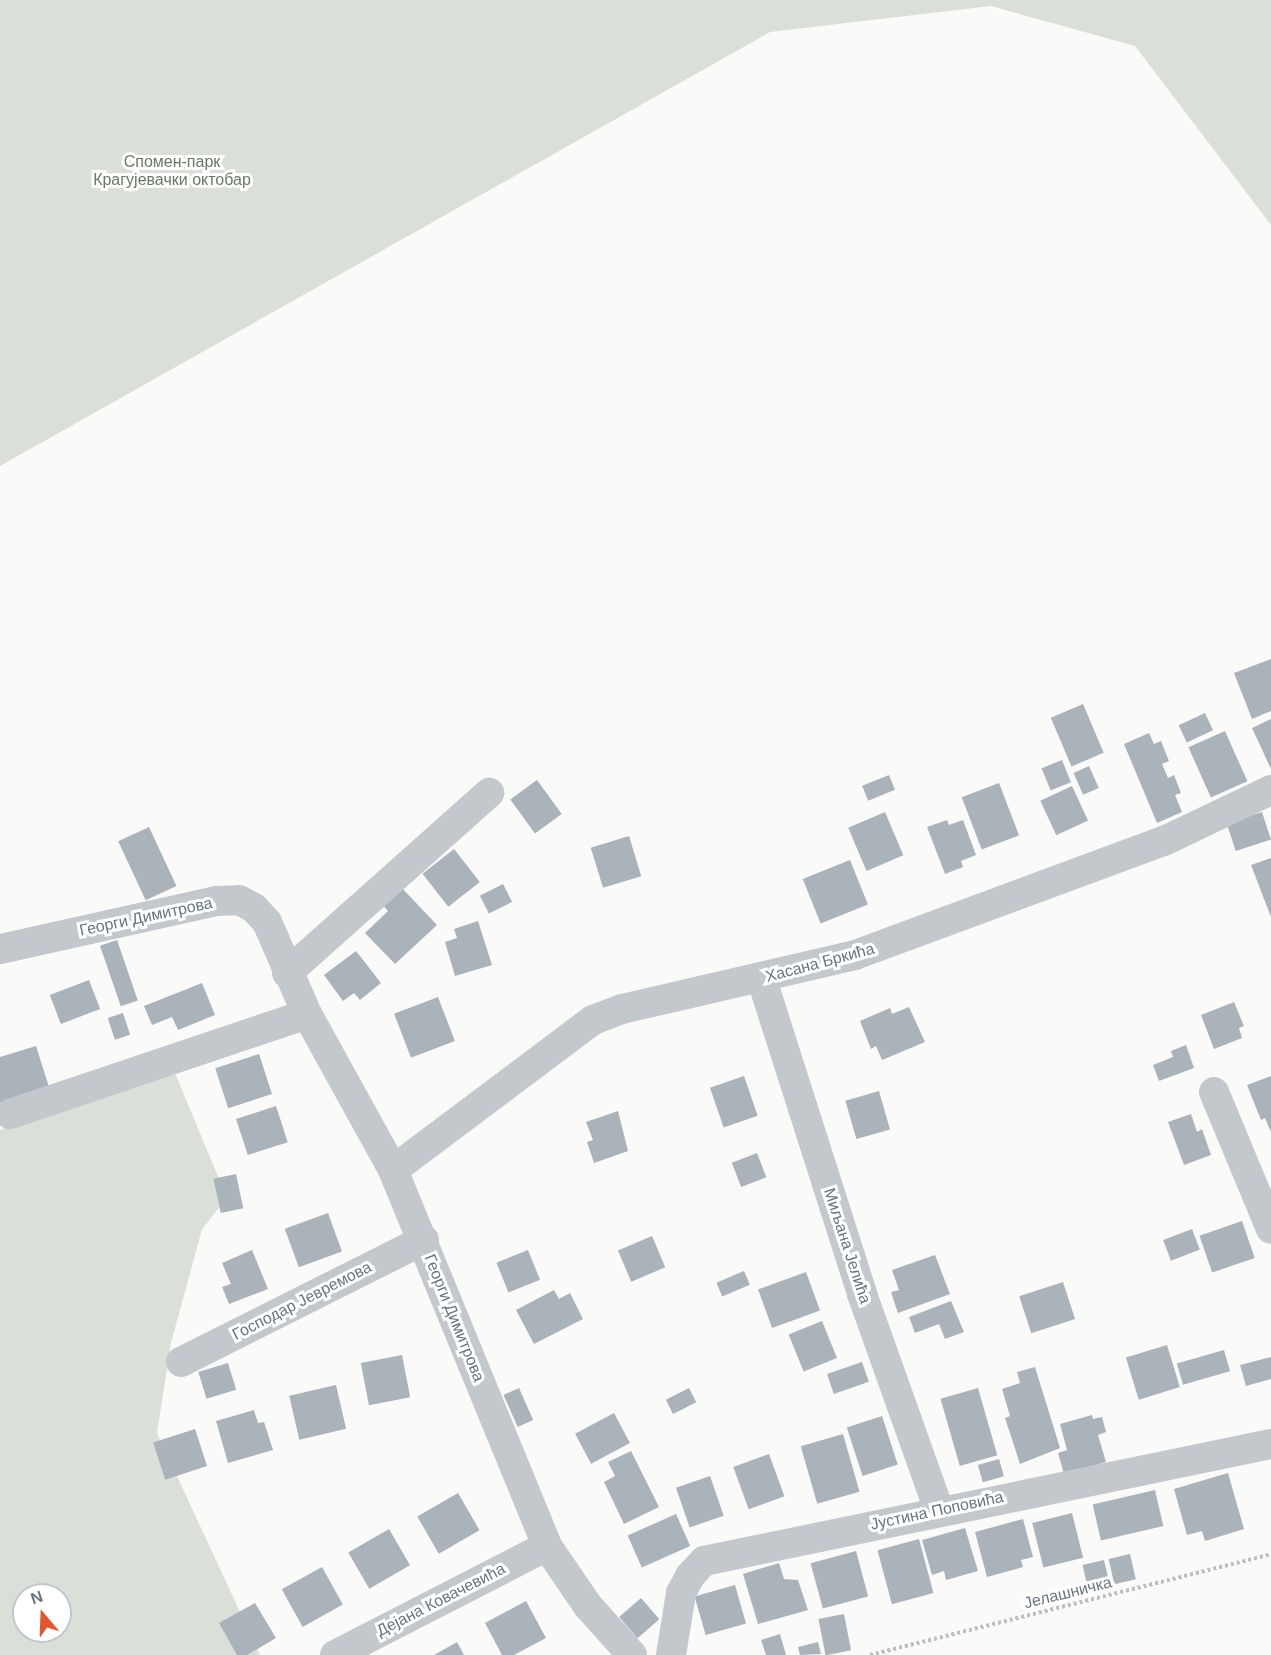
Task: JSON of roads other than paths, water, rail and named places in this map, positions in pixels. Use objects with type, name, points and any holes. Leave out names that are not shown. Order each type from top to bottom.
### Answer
[{"type":"street","name":"Хасана Бркића","points":[[393,1170],[593,1020],[622,1009],[762,980],[855,956],[1164,841],[1271,790]]},
{"type":"street","points":[[286,973],[489,793]]},
{"type":"street","name":"Георги Димитрова","points":[[0,949],[216,901],[239,900],[254,908],[267,922],[286,973],[393,1170],[547,1546],[588,1606],[632,1655]]},
{"type":"street","name":"Миљана Јелића","points":[[762,980],[862,1294],[939,1510]]},
{"type":"street","points":[[10,1114],[307,1014]]},
{"type":"street","points":[[1214,1092],[1271,1229]]},
{"type":"street","name":"Господар Јевремова","points":[[181,1362],[423,1240]]},
{"type":"street","name":"Јустина Поповића","points":[[671,1655],[681,1593],[690,1576],[704,1561],[939,1510],[1271,1444]]},
{"type":"street","name":"Дејана Ковачевића","points":[[335,1655],[547,1546]]},
{"type":"park label","name":"Спомен-парк Крагујевачки октобар","points":[[172,171]]}]
